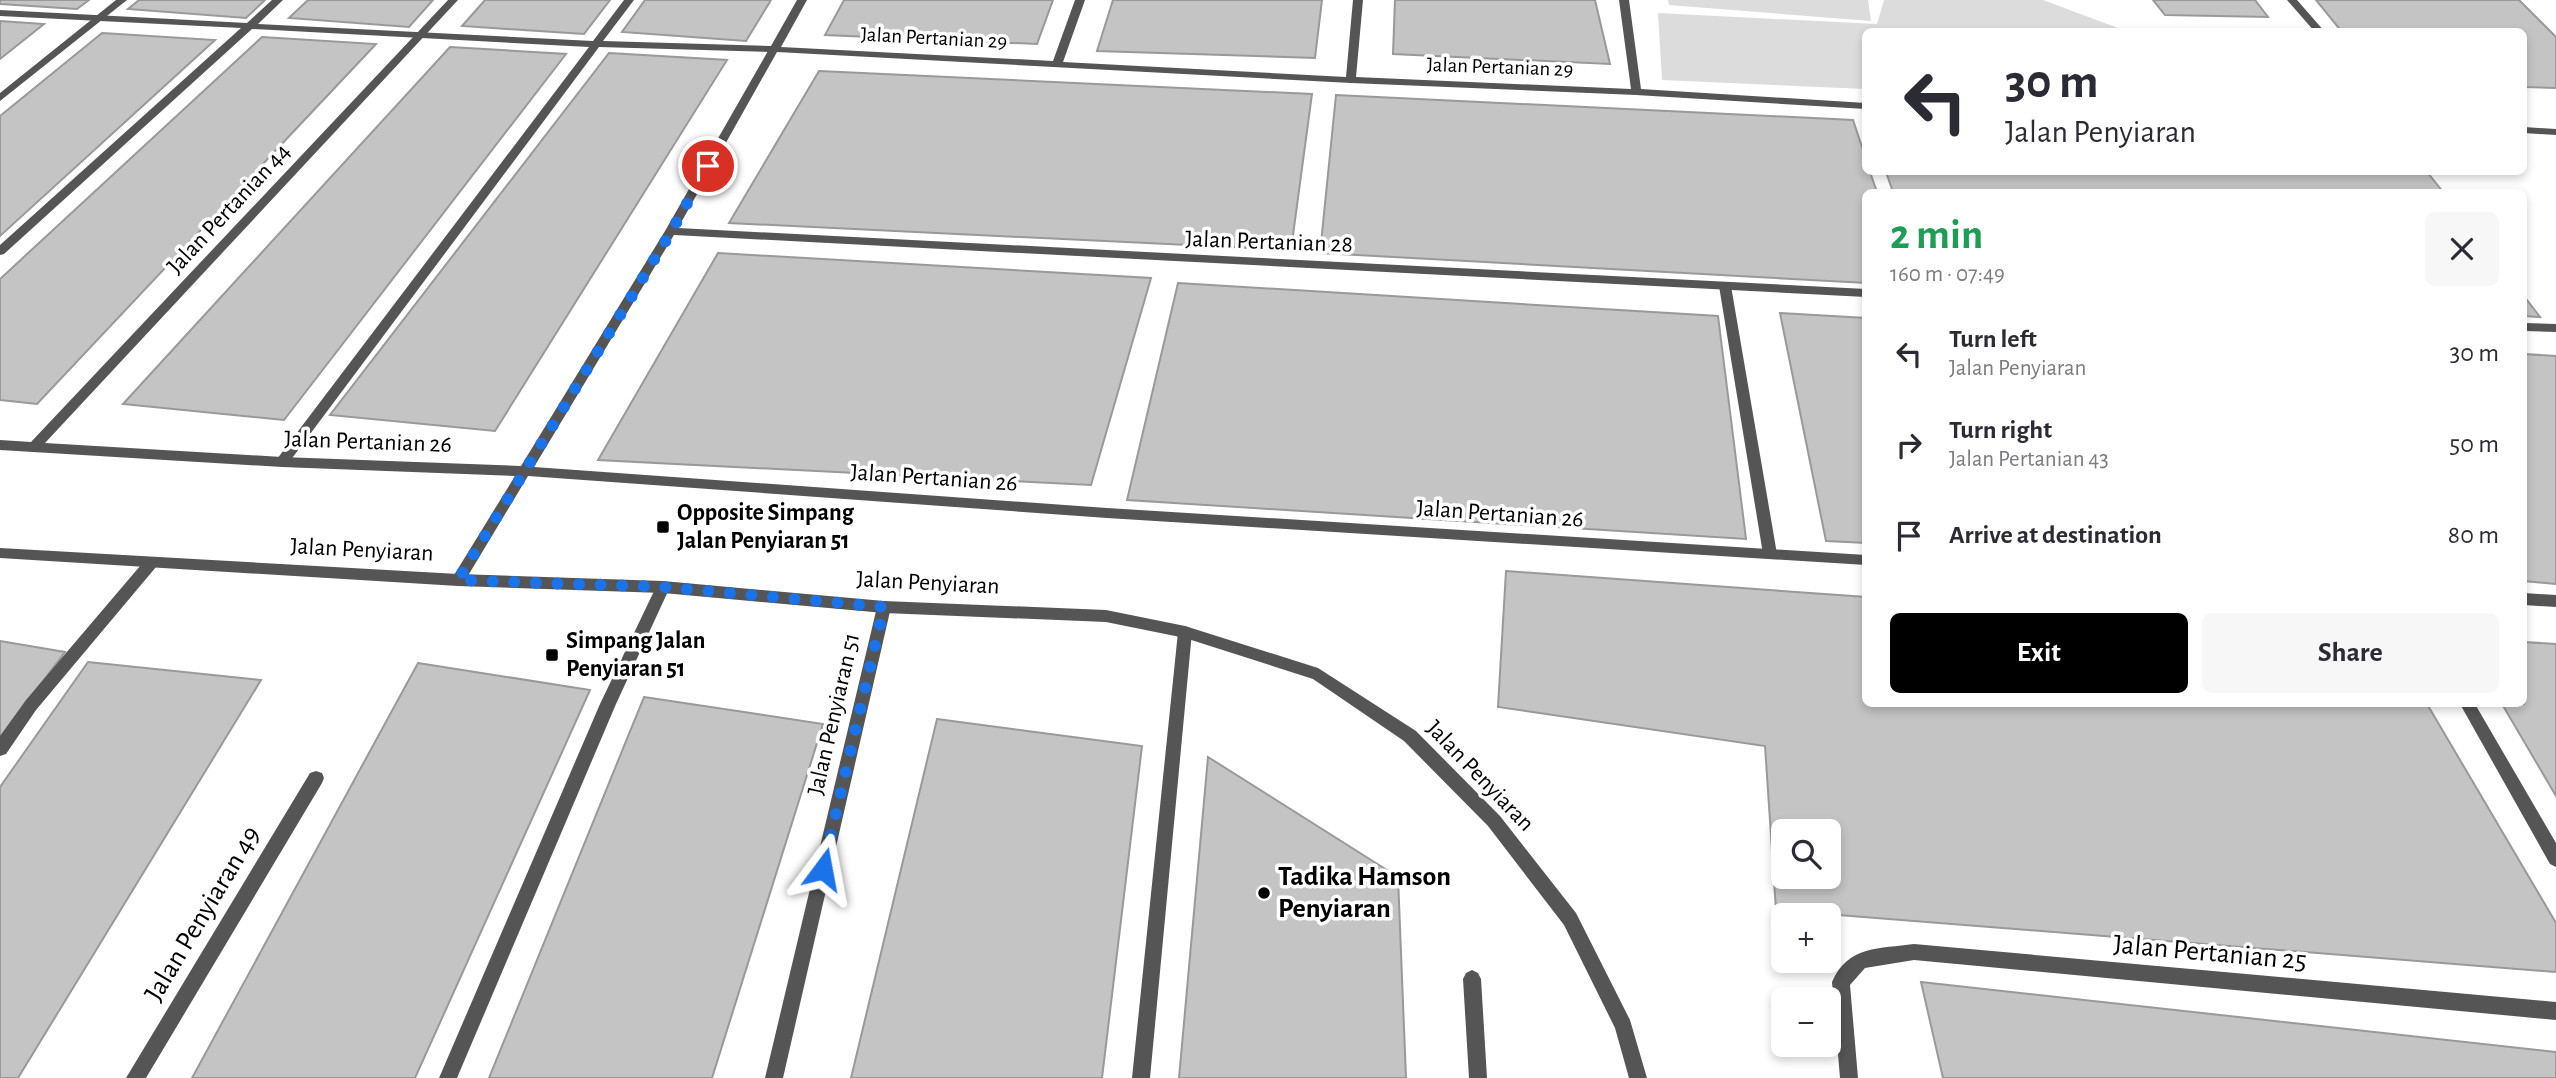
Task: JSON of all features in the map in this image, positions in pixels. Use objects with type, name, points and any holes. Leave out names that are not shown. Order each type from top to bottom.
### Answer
[{"type":"street","points":[[0,97],[122,0]]},
{"type":"street","points":[[0,251],[278,0]]},
{"type":"street","name":"Jalan Pertanian 44","points":[[34,447],[453,0]]},
{"type":"street","points":[[282,462],[629,0]]},
{"type":"street","points":[[458,580],[671,232],[802,0]]},
{"type":"street","points":[[1057,64],[1080,0]]},
{"type":"street","points":[[1351,80],[1358,0]]},
{"type":"street","points":[[1624,0],[1636,92]]},
{"type":"street","points":[[2292,0],[2317,28]]},
{"type":"street","name":"Jalan Pertanian 29","points":[[0,13],[596,44],[772,50],[1636,92],[1862,106]]},
{"type":"street","points":[[2527,130],[2556,132]]},
{"type":"street","name":"Jalan Pertanian 28","points":[[671,232],[1862,293]]},
{"type":"street","points":[[1725,286],[1770,554]]},
{"type":"street","points":[[2527,327],[2556,328]]},
{"type":"street","name":"Jalan Pertanian 26","points":[[0,445],[282,462],[524,471],[1107,513],[1862,560]]},
{"type":"street","name":"Jalan Penyiaran","points":[[0,553],[458,580],[663,587],[884,607],[1106,616],[1185,632],[1318,674],[1410,736],[1494,821],[1570,919],[1624,1026],[1638,1078]]},
{"type":"street","points":[[0,749],[31,705],[151,563]]},
{"type":"street","points":[[448,1078],[608,705],[663,587]]},
{"type":"street","points":[[2527,599],[2556,601]]},
{"type":"street","name":"Jalan Penyiaran 51","points":[[774,1078],[884,607]]},
{"type":"street","points":[[1141,1078],[1185,632]]},
{"type":"street","points":[[2469,707],[2556,859]]},
{"type":"street","name":"Jalan Penyiaran 49","points":[[135,1078],[316,778]]},
{"type":"street","name":"Jalan Pertanian 25","points":[[1849,1078],[1841,982],[1860,960],[1914,952],[2556,1011]]},
{"type":"street","points":[[1472,979],[1478,1078]]},
{"type":"shaded area","points":[[1668,0],[1868,0],[1871,21],[1669,5]]},
{"type":"shaded area","points":[[1884,0],[2043,0],[2118,28],[1862,28],[1862,89],[1662,80],[1658,13],[1877,24]]},
{"type":"building","points":[[0,0],[89,0],[77,9],[0,4]]},
{"type":"building","points":[[139,0],[265,0],[246,18],[128,9]]},
{"type":"building","points":[[308,0],[433,0],[409,27],[289,18]]},
{"type":"building","points":[[485,0],[610,0],[584,34],[462,26]]},
{"type":"building","points":[[645,0],[771,0],[746,41],[622,32]]},
{"type":"building","points":[[844,0],[1053,0],[1037,44],[825,35]]},
{"type":"building","points":[[1113,0],[1322,0],[1315,58],[1097,51]]},
{"type":"building","points":[[1395,0],[1595,0],[1610,64],[1393,54]]},
{"type":"building","points":[[2153,0],[2255,0],[2268,17],[2165,15]]},
{"type":"building","points":[[2316,0],[2519,0],[2556,37],[2556,88],[2527,87],[2527,28],[2339,28]]},
{"type":"building","points":[[0,21],[44,24],[0,59]]},
{"type":"building","points":[[102,33],[215,40],[0,236],[0,116]]},
{"type":"building","points":[[262,37],[376,44],[37,404],[0,400],[0,279]]},
{"type":"building","points":[[450,47],[566,54],[284,420],[123,404]]},
{"type":"building","points":[[609,53],[727,60],[495,431],[330,415]]},
{"type":"building","points":[[819,71],[1312,94],[1291,250],[729,223]]},
{"type":"building","points":[[1336,95],[1853,120],[1862,147],[1862,175],[1871,175],[1876,189],[1862,189],[1862,283],[1320,253]]},
{"type":"building","points":[[1887,175],[2429,175],[2441,189],[1892,189]]},
{"type":"building","points":[[718,253],[1151,278],[1091,485],[598,460]]},
{"type":"building","points":[[1178,283],[1718,316],[1746,539],[1127,500]]},
{"type":"building","points":[[2527,300],[2540,317],[2527,316]]},
{"type":"building","points":[[1780,313],[1862,318],[1862,543],[1826,541]]},
{"type":"building","points":[[2527,354],[2556,356],[2556,584],[2527,581]]},
{"type":"building","points":[[1506,571],[1862,597],[1862,707],[2429,707],[2556,923],[2556,972],[1841,915],[1841,903],[1776,903],[1775,889],[1841,889],[1841,819],[1771,819],[1771,835],[1765,746],[1498,707]]},
{"type":"building","points":[[0,641],[65,652],[0,738]]},
{"type":"building","points":[[2527,642],[2556,644],[2556,796],[2504,707],[2527,707]]},
{"type":"building","points":[[88,662],[261,680],[18,1078],[0,1078],[0,787]]},
{"type":"building","points":[[418,663],[590,690],[415,1078],[192,1078]]},
{"type":"building","points":[[644,697],[823,724],[712,1078],[489,1078]]},
{"type":"building","points":[[937,719],[1142,746],[1102,1078],[851,1078]]},
{"type":"building","points":[[1208,757],[1398,877],[1406,1078],[1179,1078]]},
{"type":"building","points":[[1921,982],[2556,1052],[2556,1078],[1943,1078]]},
{"type":"place","name":"Opposite Simpang Jalan Penyiaran 51","points":[[663,527]]},
{"type":"place","name":"Simpang Jalan Penyiaran 51","points":[[552,655]]},
{"type":"place","name":"Tadika Hamson Penyiaran","points":[[1264,893]]},
{"type":"route","points":[[708,166],[671,232],[458,580],[663,587],[884,607],[823,869]]}]
